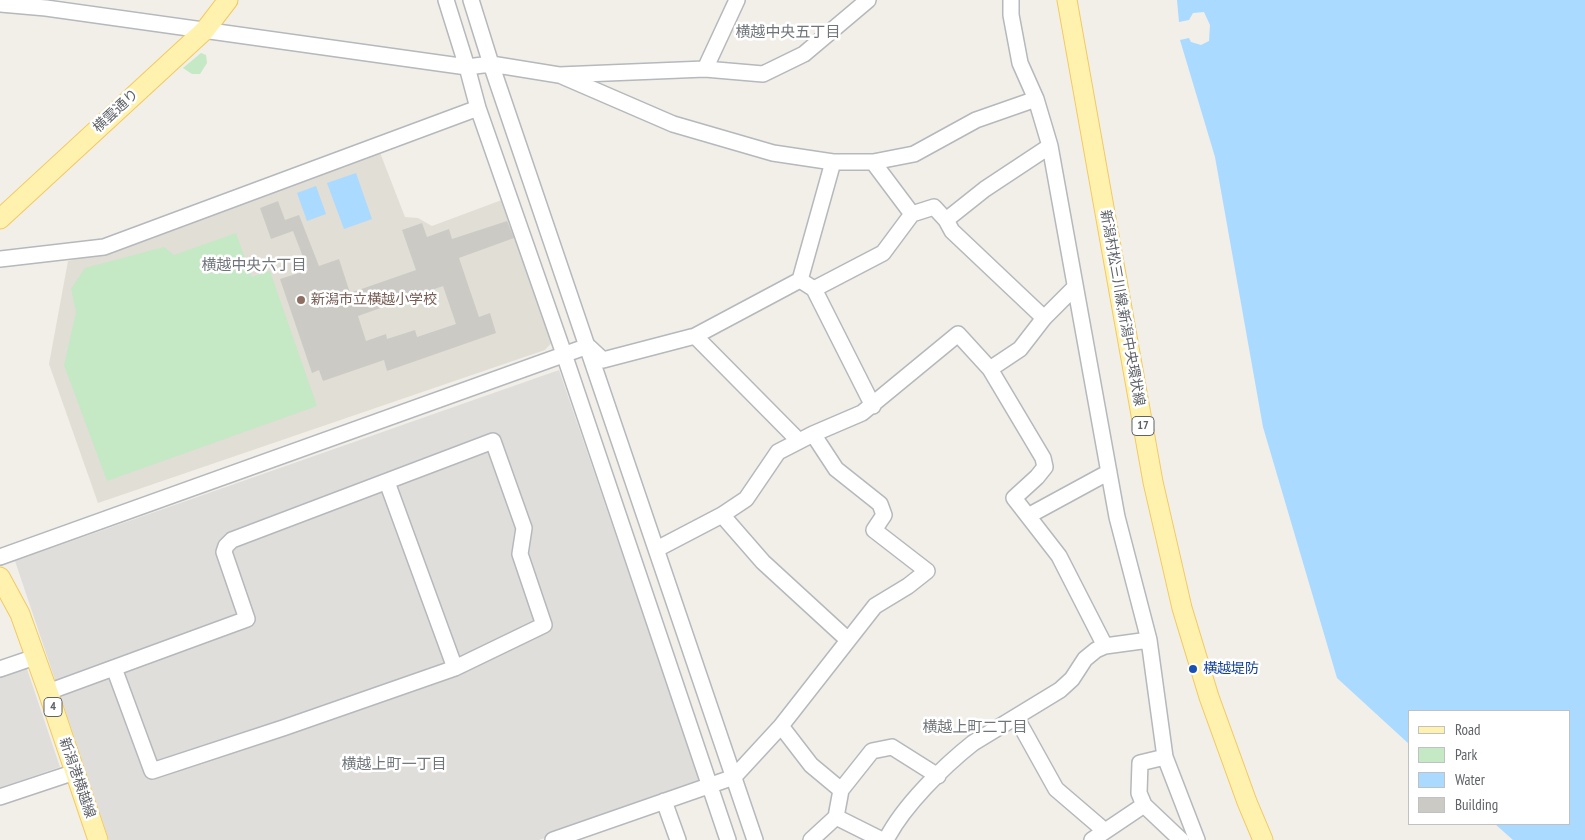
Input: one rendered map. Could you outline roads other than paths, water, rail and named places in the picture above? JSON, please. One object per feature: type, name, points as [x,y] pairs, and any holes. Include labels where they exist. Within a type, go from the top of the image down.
[{"type":"main road","name":"横雲通り","points":[[0,219],[205,30],[228,0]]},
{"type":"main road","name":"新潟村松三川線;新潟中央環状線","points":[[1068,0],[1153,482],[1182,608],[1209,697],[1247,802],[1263,840]]},
{"type":"main road","name":"新潟港横越線","points":[[0,577],[20,614],[98,840]]},
{"type":"street","points":[[446,0],[478,108],[564,354],[728,840]]},
{"type":"street","points":[[471,0],[491,64],[755,840]]},
{"type":"street","points":[[705,69],[737,0]]},
{"type":"street","points":[[0,4],[46,8],[467,67],[491,64],[559,75],[705,69],[763,74],[804,54],[868,0]]},
{"type":"street","points":[[1011,0],[1011,16],[1020,63],[1036,99],[1050,146],[1117,518],[1149,640],[1166,757],[1197,840]]},
{"type":"street","points":[[559,75],[673,124],[773,153],[833,162],[873,162],[914,154],[976,120],[1036,99]]},
{"type":"street","points":[[0,259],[104,247],[478,108]]},
{"type":"street","points":[[946,220],[985,189],[1050,146]]},
{"type":"street","points":[[588,346],[603,360],[695,336],[800,280],[833,162]]},
{"type":"street","points":[[873,162],[912,214]]},
{"type":"street","points":[[814,289],[883,253],[912,214],[934,207],[946,220],[952,231],[1044,318]]},
{"type":"street","points":[[800,280],[814,289],[872,406]]},
{"type":"street","points":[[990,369],[1020,349],[1044,318],[1074,286]]},
{"type":"street","points":[[657,549],[722,515],[746,499],[778,452],[813,434],[862,414],[958,334],[990,369],[1043,458],[1044,467],[1041,472],[1014,498],[1059,556],[1105,646]]},
{"type":"street","points":[[695,336],[799,441]]},
{"type":"street","points":[[0,557],[588,346]]},
{"type":"street","points":[[553,840],[590,834],[664,801],[734,777],[781,726],[875,606],[908,586],[927,571],[874,530],[884,515],[880,504],[836,469],[813,434]]},
{"type":"street","points":[[48,692],[247,618],[224,552],[226,546],[232,540],[493,440],[524,528],[520,554],[544,625],[455,668],[283,728],[152,770],[114,668]]},
{"type":"street","points":[[1028,516],[1109,472]]},
{"type":"street","points":[[387,482],[455,668]]},
{"type":"street","points":[[722,515],[763,562],[848,640]]},
{"type":"street","points":[[886,840],[908,809],[938,776],[973,743],[1060,690],[1072,679],[1085,659],[1096,650],[1105,646],[1149,640]]},
{"type":"street","points":[[0,669],[35,658]]},
{"type":"street","points":[[1016,717],[1056,789],[1105,831]]},
{"type":"street","points":[[781,726],[811,765],[841,790]]},
{"type":"street","points":[[811,840],[836,817],[841,790],[872,751],[892,748],[938,776]]},
{"type":"street","points":[[1166,757],[1140,763],[1139,793],[1144,805],[1181,840]]},
{"type":"street","points":[[0,797],[75,772]]},
{"type":"street","points":[[664,801],[678,840]]},
{"type":"street","points":[[1092,840],[1144,805]]},
{"type":"street","points":[[836,817],[882,840]]},
{"type":"water","points":[[1177,0],[1585,0],[1585,840],[1513,840],[1496,825],[1570,825],[1570,710],[1408,710],[1408,743],[1337,678],[1263,427],[1215,157],[1180,40],[1189,38],[1191,42],[1201,45],[1209,41],[1210,25],[1204,12],[1193,13],[1189,20],[1179,22]]},
{"type":"water","points":[[356,173],[372,219],[344,229],[327,183]]},
{"type":"water","points":[[316,186],[326,214],[307,221],[297,193]]},
{"type":"place","name":"新潟市立横越小学校","points":[[301,300]]},
{"type":"place","name":"横越堤防","points":[[1193,669]]},
{"type":"district","name":"横越中央五丁目","points":[[788,33]]},
{"type":"district","name":"横越中央六丁目","points":[[254,266]]},
{"type":"district","name":"横越上町二丁目","points":[[975,728]]},
{"type":"district","name":"横越上町一丁目","points":[[394,765]]}]
